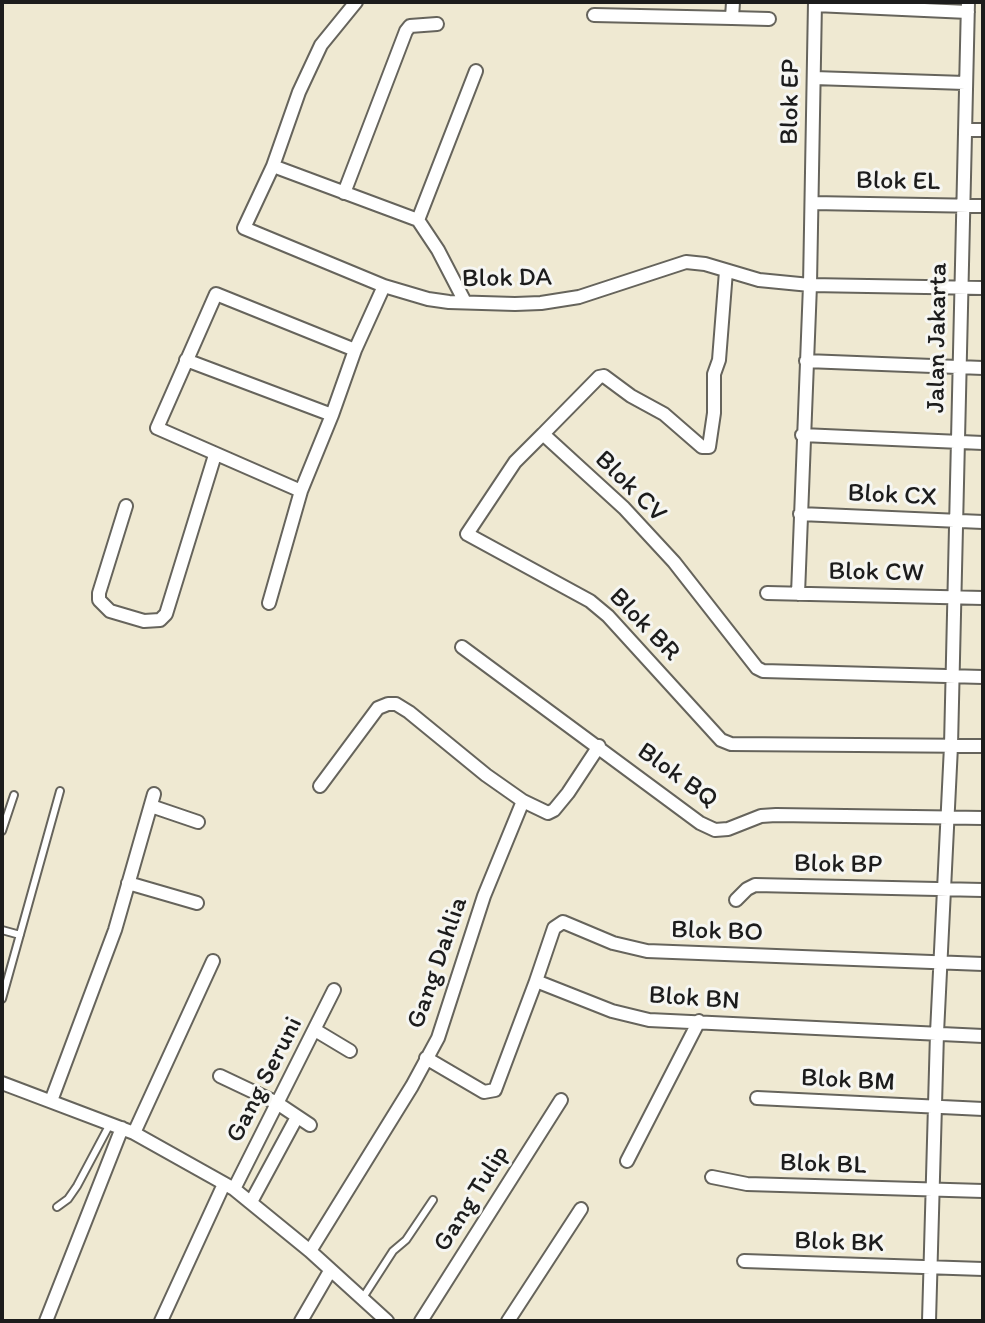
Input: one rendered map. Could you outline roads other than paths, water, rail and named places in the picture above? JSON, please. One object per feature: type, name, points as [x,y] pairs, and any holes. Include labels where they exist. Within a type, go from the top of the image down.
[{"type":"street","points":[[356,2],[321,45],[299,92],[273,166],[418,220],[438,250],[465,302]]},
{"type":"street","points":[[732,18],[733,2]]},
{"type":"street","points":[[815,4],[968,7]]},
{"type":"street","name":"Blok EP","points":[[798,594],[810,285],[815,4]]},
{"type":"street","name":"Jalan Jakarta","points":[[929,1321],[937,1033],[951,746],[968,7]]},
{"type":"street","points":[[594,15],[769,19]]},
{"type":"street","points":[[344,193],[406,31],[410,26],[437,24]]},
{"type":"street","points":[[418,220],[476,71]]},
{"type":"street","points":[[814,78],[965,83]]},
{"type":"street","points":[[965,130],[983,130]]},
{"type":"street","name":"Blok DA","points":[[273,166],[244,228],[384,286],[428,299],[515,304],[563,301],[686,262],[705,264],[759,280],[810,285],[983,288]]},
{"type":"street","name":"Blok EL","points":[[812,203],[983,206]]},
{"type":"street","points":[[543,434],[601,376],[664,414],[702,447],[709,447],[714,413],[714,374],[721,348],[726,271]]},
{"type":"street","points":[[269,603],[301,491],[355,350],[384,286]]},
{"type":"street","points":[[301,491],[157,428],[216,294],[355,350]]},
{"type":"street","points":[[186,360],[332,415]]},
{"type":"street","points":[[806,361],[983,368]]},
{"type":"street","name":"Blok BR","points":[[543,434],[515,462],[467,534],[590,601],[608,616],[721,740],[731,744],[951,746]]},
{"type":"street","name":"Blok CV","points":[[543,434],[624,508],[674,562],[757,668],[763,671],[952,676]]},
{"type":"street","points":[[802,435],[983,443]]},
{"type":"street","points":[[126,506],[99,600],[110,611],[144,621],[160,620],[166,614],[215,455]]},
{"type":"street","name":"Blok CX","points":[[800,514],[983,522]]},
{"type":"street","name":"Blok CW","points":[[767,593],[983,598]]},
{"type":"street","name":"Blok BQ","points":[[462,647],[700,823],[715,830],[728,829],[761,816],[776,815],[983,818]]},
{"type":"street","points":[[952,676],[983,677]]},
{"type":"street","points":[[320,786],[378,708],[396,704],[486,775],[523,801],[551,813],[599,746]]},
{"type":"street","points":[[951,746],[983,746]]},
{"type":"street","points":[[51,1101],[105,961],[152,800],[198,822]]},
{"type":"street","name":"Gang Dahlia","points":[[310,1251],[438,1038],[484,896],[523,801]]},
{"type":"street","points":[[128,883],[197,903]]},
{"type":"street","name":"Blok BP","points":[[736,900],[755,885],[983,890]]},
{"type":"street","name":"Blok BO","points":[[536,981],[554,928],[563,922],[613,943],[647,951],[941,961]]},
{"type":"street","points":[[46,1321],[122,1128],[213,961]]},
{"type":"street","points":[[941,961],[983,964]]},
{"type":"street","points":[[426,1058],[490,1093],[497,1086],[536,981]]},
{"type":"street","name":"Blok BN","points":[[536,981],[612,1011],[649,1020],[983,1036]]},
{"type":"street","name":"Gang Seruni","points":[[161,1321],[334,990]]},
{"type":"street","points":[[627,1161],[699,1021]]},
{"type":"street","points":[[315,1030],[350,1051]]},
{"type":"street","points":[[220,1076],[277,1103],[310,1125]]},
{"type":"street","points":[[2,1083],[122,1128],[229,1186],[310,1251],[380,1318]]},
{"type":"street","name":"Blok BM","points":[[757,1098],[983,1109]]},
{"type":"street","name":"Gang Tulip","points":[[421,1321],[561,1100]]},
{"type":"street","points":[[251,1202],[297,1117]]},
{"type":"street","name":"Blok BL","points":[[712,1177],[747,1184],[983,1191]]},
{"type":"street","points":[[508,1321],[581,1209]]},
{"type":"street","name":"Blok BK","points":[[744,1261],[983,1269]]},
{"type":"street","points":[[301,1321],[330,1271]]},
{"type":"lane","points":[[2,999],[60,791]]},
{"type":"lane","points":[[2,831],[14,795]]},
{"type":"lane","points":[[2,930],[20,935]]},
{"type":"lane","points":[[57,1207],[68,1199],[122,1128]]},
{"type":"lane","points":[[362,1299],[393,1251],[408,1237],[433,1200]]}]
